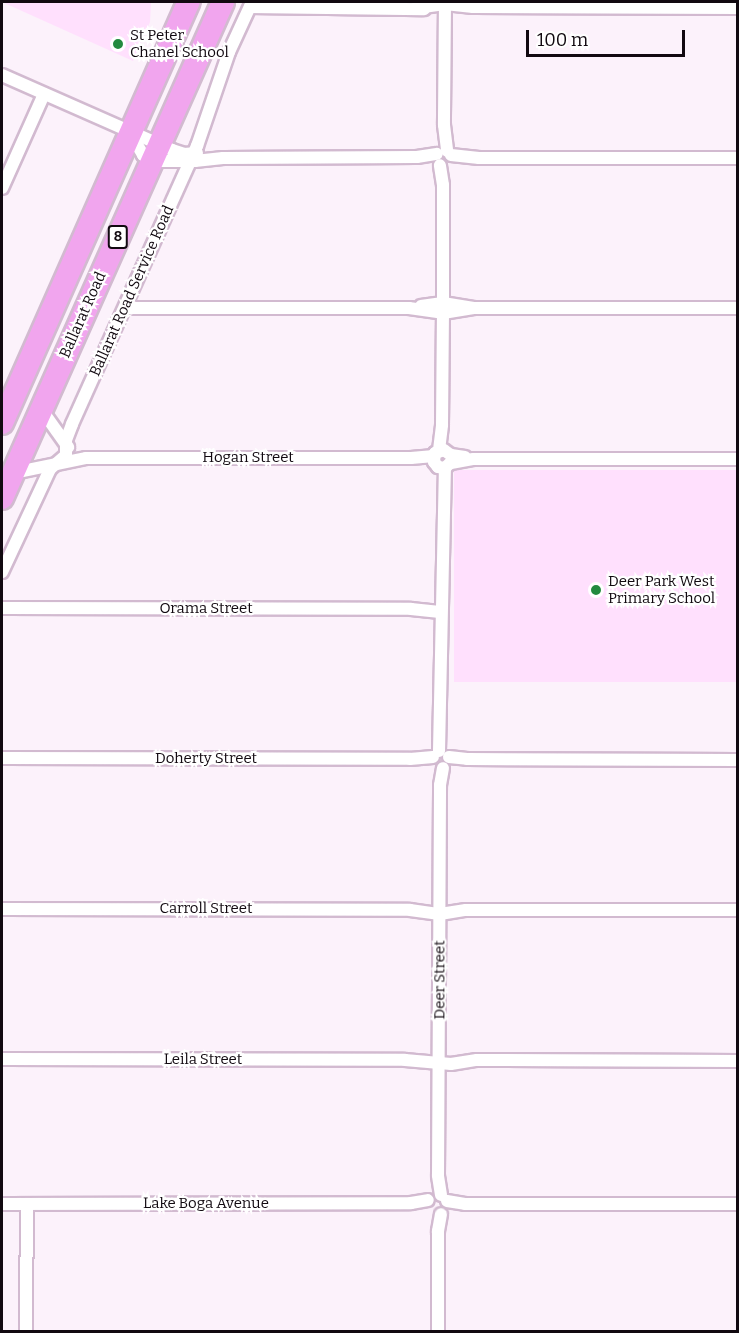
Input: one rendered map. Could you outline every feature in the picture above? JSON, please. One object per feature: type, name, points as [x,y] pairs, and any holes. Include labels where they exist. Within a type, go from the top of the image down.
[{"type":"highway","name":"Ballarat Road","points":[[2,423],[189,2]]},
{"type":"highway","name":"Ballarat Road","points":[[2,498],[223,2]]},
{"type":"highway","points":[[165,55],[193,66]]},
{"type":"street","points":[[251,4],[416,8],[445,6],[738,8]]},
{"type":"street","name":"Ballarat Road Service Road","points":[[2,572],[50,469],[65,457],[66,443],[192,157],[229,52],[251,4]]},
{"type":"street","name":"Deer Street","points":[[438,1332],[440,609],[445,6]]},
{"type":"street","points":[[2,75],[130,133],[156,152]]},
{"type":"street","points":[[2,189],[44,94]]},
{"type":"street","points":[[130,133],[143,155],[156,152],[223,158],[738,158]]},
{"type":"street","points":[[127,308],[738,308]]},
{"type":"street","points":[[41,409],[72,452],[86,458]]},
{"type":"street","name":"Hogan Street","points":[[13,473],[86,458],[738,459]]},
{"type":"street","name":"Orama Street","points":[[2,608],[440,609]]},
{"type":"street","name":"Doherty Street","points":[[2,758],[738,760]]},
{"type":"street","name":"Carroll Street","points":[[2,909],[738,910]]},
{"type":"street","name":"Leila Street","points":[[2,1059],[738,1060]]},
{"type":"street","name":"Lake Boga Avenue","points":[[2,1204],[738,1204]]},
{"type":"street","points":[[26,1332],[27,1204]]},
{"type":"shaded area","name":"St Peter Chanel School","points":[[2,2],[151,2],[150,22],[133,61]]},
{"type":"shaded area","name":"Deer Park West Primary School","points":[[454,470],[737,470],[737,682],[454,682]]},
{"type":"place","name":"St Peter Chanel School","points":[[118,44]]},
{"type":"place","name":"Deer Park West Primary School","points":[[596,590]]}]
